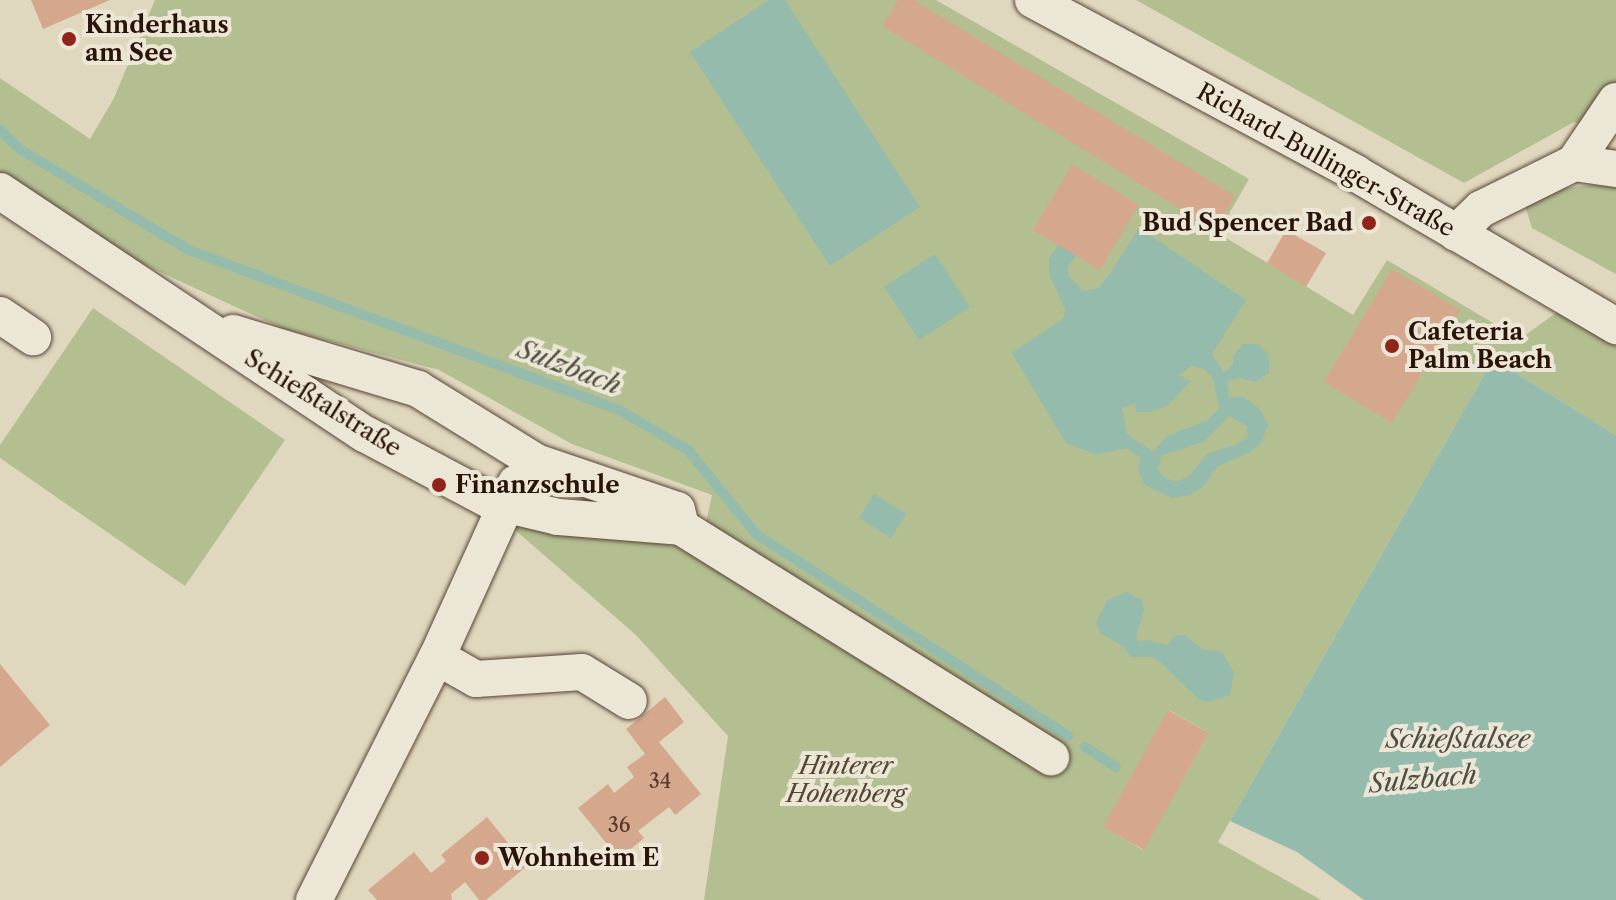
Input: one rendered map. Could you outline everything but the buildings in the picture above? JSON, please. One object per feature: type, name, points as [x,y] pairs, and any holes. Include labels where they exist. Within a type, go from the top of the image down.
[{"type":"street","name":"Richard-Bullinger-Straße","points":[[1033,0],[1355,173],[1616,326]]},
{"type":"street","points":[[1456,233],[1481,209],[1574,163],[1616,101]]},
{"type":"street","points":[[1574,163],[1616,169]]},
{"type":"street","name":"Schießtalstraße","points":[[0,191],[365,434],[491,501],[558,517],[681,527]]},
{"type":"street","points":[[0,315],[33,337]]},
{"type":"street","points":[[196,322],[418,389],[527,456],[677,510],[681,527],[1051,757]]},
{"type":"street","points":[[314,900],[437,657],[527,456]]},
{"type":"street","points":[[437,657],[476,679],[582,672],[629,701]]},
{"type":"green space","name":"Hinterer Hohenberg","points":[[155,0],[936,0],[1249,179],[1218,233],[1353,315],[1387,260],[1520,339],[1564,307],[1616,337],[1616,435],[1493,359],[1218,842],[1321,900],[704,900],[728,736],[636,635],[514,529],[0,212],[0,78],[90,139],[114,98]],"holes":[[[99,244],[284,329],[439,370],[572,444],[712,495],[702,541],[509,497],[230,340]],[[1169,710],[1209,733],[1143,850],[1104,827]]]},
{"type":"green space","points":[[1136,0],[1616,0],[1616,132],[1574,122],[1464,183]]},
{"type":"green space","points":[[1591,185],[1616,187],[1616,274],[1532,228],[1525,206],[1565,188]]},
{"type":"green space","points":[[93,308],[285,440],[185,586],[0,458],[0,445]]},
{"type":"water","points":[[769,0],[785,0],[920,207],[830,266],[690,52]]},
{"type":"water","points":[[1139,228],[1246,300],[1212,354],[1224,373],[1233,365],[1233,356],[1243,344],[1259,344],[1269,356],[1269,373],[1255,382],[1239,378],[1227,382],[1229,397],[1242,396],[1261,410],[1268,425],[1262,441],[1252,451],[1217,467],[1204,486],[1190,495],[1172,498],[1145,485],[1139,472],[1140,457],[1126,448],[1097,455],[1066,443],[1012,353],[1064,318],[1065,309],[1049,274],[1049,259],[1058,245],[1076,255],[1068,267],[1068,275],[1084,291],[1098,288]],"holes":[[[1191,366],[1203,368],[1213,378],[1219,409],[1208,420],[1167,436],[1153,452],[1127,434],[1122,408],[1135,403],[1136,412],[1149,412],[1167,406],[1191,381],[1179,375]],[[1229,416],[1247,426],[1248,437],[1236,445],[1208,453],[1189,476],[1176,482],[1163,477],[1158,469],[1161,456],[1205,441]]]},
{"type":"water","points":[[935,254],[970,307],[919,340],[884,287]]},
{"type":"water","name":"Schießtalsee","points":[[1493,359],[1616,435],[1616,900],[1364,900],[1297,852],[1230,821]]},
{"type":"water","points":[[874,494],[906,514],[891,538],[859,518]]},
{"type":"water","points":[[1127,592],[1142,600],[1144,610],[1136,637],[1140,642],[1148,640],[1167,645],[1176,635],[1185,635],[1203,650],[1221,651],[1234,672],[1230,695],[1210,702],[1200,700],[1159,661],[1151,657],[1131,657],[1123,646],[1101,634],[1096,623],[1107,600]]},
{"type":"waterway","name":"Sulzbach","points":[[0,130],[21,150],[189,250],[621,411],[688,450],[756,534],[1068,736]]},
{"type":"waterway","name":"Sulzbach","points":[[1085,747],[1116,767]]},
{"type":"place","name":"Kinderhaus am See","points":[[69,39]]},
{"type":"place","name":"Bud Spencer Bad","points":[[1369,223]]},
{"type":"place","name":"Cafeteria Palm Beach","points":[[1392,346]]},
{"type":"place","name":"Finanzschule","points":[[439,485]]},
{"type":"place","name":"Wohnheim E","points":[[482,858]]}]
